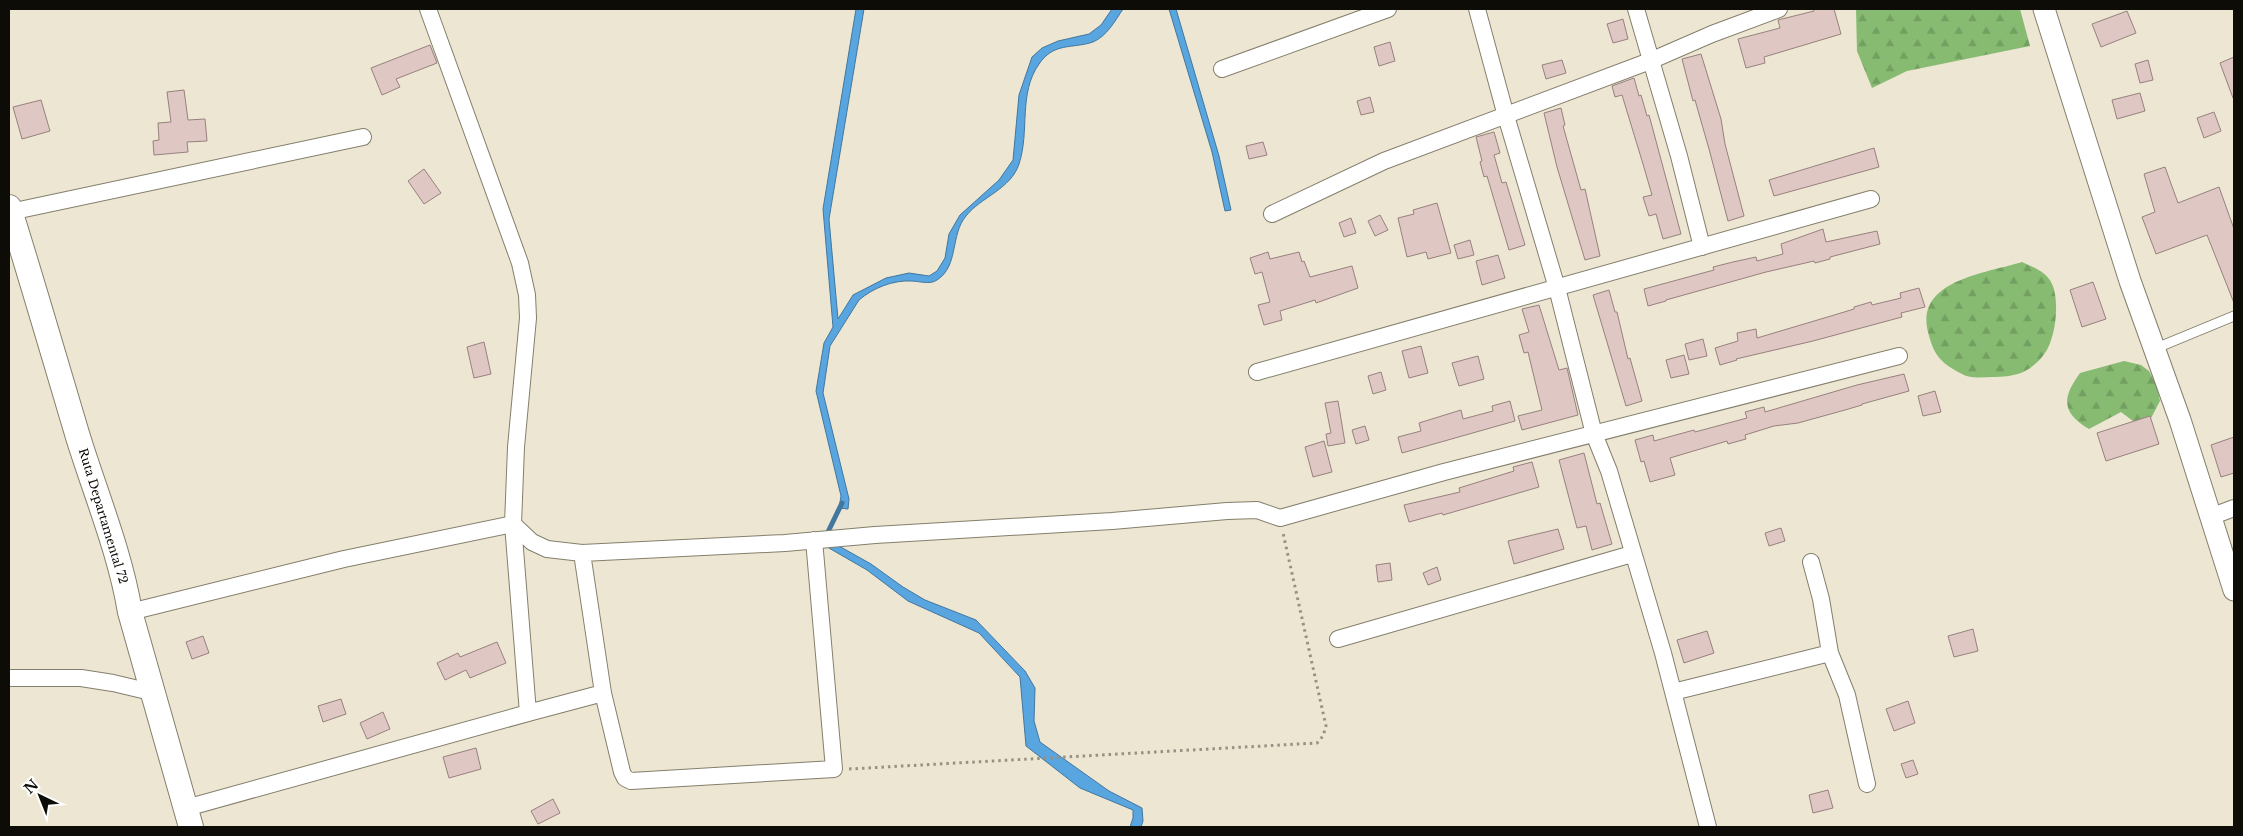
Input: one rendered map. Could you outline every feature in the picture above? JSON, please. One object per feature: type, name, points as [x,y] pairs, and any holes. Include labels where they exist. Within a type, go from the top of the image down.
[{"type":"main road","name":"Ruta Departamental 72","points":[[9,210],[46,323],[78,438],[124,579],[130,612],[151,692],[188,818]]},
{"type":"street","points":[[428,9],[520,263],[528,295],[528,318],[516,447],[513,524],[528,713]]},
{"type":"street","points":[[1222,69],[1388,9]]},
{"type":"street","points":[[1476,9],[1557,288],[1594,434],[1609,471],[1673,692],[1708,827]]},
{"type":"street","points":[[1636,9],[1679,156],[1702,247]]},
{"type":"street","points":[[1272,214],[1384,162],[1650,61],[1712,34],[1779,9]]},
{"type":"street","points":[[2044,9],[2154,350],[2180,420],[2234,590]]},
{"type":"street","points":[[9,210],[363,137]]},
{"type":"street","points":[[1258,372],[1871,199]]},
{"type":"street","points":[[513,524],[532,542],[547,549],[582,553],[1112,521],[1227,511],[1258,510],[1280,518],[1594,434],[1899,356]]},
{"type":"street","points":[[2210,517],[2234,508]]},
{"type":"street","points":[[130,612],[344,559],[513,524]]},
{"type":"street","points":[[582,553],[603,693],[622,772],[625,778],[632,781],[834,769],[821,539]]},
{"type":"street","points":[[1338,639],[1632,554]]},
{"type":"street","points":[[1811,562],[1821,599],[1830,653],[1847,695],[1867,784]]},
{"type":"street","points":[[1673,692],[1830,653]]},
{"type":"street","points":[[9,678],[81,678],[151,692]]},
{"type":"street","points":[[188,818],[528,713],[603,693]]},
{"type":"lane","points":[[2154,350],[2234,316]]},
{"type":"path","points":[[834,769],[1317,744],[1323,736],[1326,726],[1280,518]]},
{"type":"green space","points":[[1856,9],[2020,9],[2030,46],[1907,71],[1872,88],[1857,51]]},
{"type":"green space","points":[[2022,262],[2047,276],[2054,291],[2056,300],[2055,321],[2051,342],[2047,350],[2030,368],[2022,373],[2009,376],[1969,377],[1949,366],[1939,358],[1928,332],[1927,315],[1932,301],[1943,290],[1973,275]]},
{"type":"green space","points":[[2124,361],[2141,365],[2149,371],[2157,386],[2160,401],[2150,420],[2133,421],[2121,412],[2089,429],[2073,417],[2067,404],[2074,382],[2080,373]]},
{"type":"water","points":[[856,9],[864,9],[829,219],[838,319],[853,295],[886,278],[909,273],[929,276],[937,271],[945,258],[949,234],[960,215],[999,180],[1013,160],[1019,95],[1032,57],[1042,48],[1058,41],[1089,34],[1101,25],[1112,9],[1123,9],[1110,28],[1098,39],[1085,44],[1057,49],[1045,57],[1039,64],[1033,76],[1026,100],[1024,139],[1019,164],[1015,173],[1003,186],[979,203],[966,216],[958,232],[949,267],[944,274],[931,282],[897,282],[870,292],[859,300],[830,346],[823,393],[849,499],[848,509],[839,508],[841,496],[816,391],[824,343],[833,327],[823,209]]},
{"type":"water","points":[[1169,9],[1176,9],[1219,156],[1231,210],[1225,211],[1212,152]]},
{"type":"water","points":[[830,541],[871,564],[925,600],[976,620],[1025,671],[1035,688],[1034,721],[1040,742],[1109,791],[1142,808],[1143,821],[1141,827],[1130,827],[1133,810],[1080,788],[1026,746],[1020,677],[979,633],[908,601],[867,570],[822,544]]},
{"type":"building","points":[[1813,9],[1834,9],[1841,34],[1764,57],[1765,63],[1746,68],[1738,39],[1780,28],[1778,20],[1814,11]]},
{"type":"building","points":[[2127,11],[2136,33],[2101,47],[2092,24]]},
{"type":"building","points":[[1623,19],[1628,39],[1613,43],[1607,24]]},
{"type":"building","points":[[1390,42],[1395,61],[1379,66],[1374,47]]},
{"type":"building","points":[[430,45],[437,63],[396,79],[400,87],[382,95],[371,68]]},
{"type":"building","points":[[1701,54],[1721,119],[1725,144],[1744,216],[1728,221],[1682,59]]},
{"type":"building","points":[[2234,57],[2234,97],[2233,98],[2220,63]]},
{"type":"building","points":[[1562,60],[1566,73],[1546,79],[1542,65]]},
{"type":"building","points":[[2148,60],[2153,80],[2140,83],[2135,64]]},
{"type":"building","points":[[1634,78],[1647,116],[1649,115],[1681,234],[1663,239],[1656,214],[1649,216],[1643,197],[1652,195],[1622,95],[1615,97],[1612,86]]},
{"type":"building","points":[[184,90],[188,120],[205,119],[207,141],[187,142],[188,152],[154,155],[153,141],[159,140],[158,123],[171,122],[167,92]]},
{"type":"building","points":[[2140,93],[2145,111],[2117,119],[2112,100]]},
{"type":"building","points":[[1370,97],[1374,112],[1361,115],[1357,101]]},
{"type":"building","points":[[41,100],[50,131],[22,139],[13,107]]},
{"type":"building","points":[[1561,108],[1565,125],[1563,126],[1581,190],[1585,189],[1600,256],[1585,260],[1557,167],[1544,113]]},
{"type":"building","points":[[2214,112],[2221,131],[2204,138],[2197,118]]},
{"type":"building","points":[[1494,132],[1500,153],[1494,155],[1502,183],[1506,182],[1525,245],[1509,250],[1487,176],[1484,177],[1476,137]]},
{"type":"building","points":[[1263,142],[1267,155],[1249,159],[1246,146]]},
{"type":"building","points":[[1874,148],[1879,167],[1774,196],[1769,180]]},
{"type":"building","points":[[2165,167],[2178,203],[2219,187],[2234,229],[2234,303],[2207,235],[2156,254],[2142,217],[2155,212],[2144,174]]},
{"type":"building","points":[[424,169],[441,193],[424,204],[408,181]]},
{"type":"building","points":[[1437,203],[1451,253],[1428,259],[1426,252],[1407,257],[1398,218],[1414,214],[1413,210]]},
{"type":"building","points":[[1380,215],[1388,230],[1375,236],[1368,221]]},
{"type":"building","points":[[1351,218],[1356,233],[1344,237],[1339,223]]},
{"type":"building","points":[[1823,229],[1826,242],[1877,231],[1880,244],[1830,257],[1830,259],[1815,263],[1814,261],[1766,272],[1648,306],[1644,289],[1714,270],[1713,267],[1756,257],[1757,261],[1783,254],[1781,244]]},
{"type":"building","points":[[1470,240],[1474,255],[1458,259],[1454,245]]},
{"type":"building","points":[[1268,252],[1270,259],[1299,252],[1310,277],[1352,266],[1358,288],[1316,303],[1315,300],[1280,311],[1282,320],[1264,325],[1258,305],[1270,302],[1262,272],[1255,274],[1250,258]]},
{"type":"building","points":[[1498,255],[1505,278],[1482,285],[1476,261]]},
{"type":"building","points":[[2093,282],[2106,319],[2082,327],[2070,290]]},
{"type":"building","points":[[1919,288],[1925,307],[1901,313],[1902,317],[1736,359],[1720,365],[1715,348],[1738,341],[1737,333],[1756,329],[1757,338],[1854,309],[1854,307],[1871,302],[1872,305],[1901,298],[1900,293]]},
{"type":"building","points":[[1609,290],[1642,401],[1626,406],[1593,295]]},
{"type":"building","points":[[1539,305],[1559,370],[1567,368],[1578,415],[1522,430],[1518,416],[1542,410],[1528,352],[1524,353],[1519,335],[1529,332],[1522,309]]},
{"type":"building","points":[[1703,339],[1707,356],[1689,360],[1685,344]]},
{"type":"building","points":[[484,342],[491,374],[474,378],[467,347]]},
{"type":"building","points":[[1421,346],[1428,373],[1409,378],[1402,351]]},
{"type":"building","points":[[1684,355],[1689,374],[1671,378],[1666,360]]},
{"type":"building","points":[[1478,356],[1484,379],[1459,386],[1452,363]]},
{"type":"building","points":[[1381,372],[1386,390],[1373,394],[1368,376]]},
{"type":"building","points":[[1904,374],[1909,391],[1798,423],[1774,426],[1745,435],[1746,439],[1728,444],[1727,441],[1670,458],[1675,475],[1650,482],[1644,461],[1641,462],[1635,440],[1653,435],[1654,441],[1694,430],[1695,432],[1747,418],[1745,412],[1764,407],[1765,412],[1857,385]]},
{"type":"building","points":[[1935,391],[1941,412],[1923,416],[1918,396]]},
{"type":"building","points":[[1338,401],[1345,443],[1328,446],[1326,434],[1331,433],[1325,403]]},
{"type":"building","points":[[1510,401],[1515,421],[1402,453],[1398,437],[1421,431],[1419,423],[1461,410],[1463,419],[1493,411],[1492,406]]},
{"type":"building","points":[[2150,416],[2159,444],[2106,461],[2097,433]]},
{"type":"building","points":[[1365,426],[1369,440],[1356,444],[1352,430]]},
{"type":"building","points":[[2234,437],[2234,473],[2221,477],[2211,445]]},
{"type":"building","points":[[1324,441],[1332,472],[1313,477],[1305,447]]},
{"type":"building","points":[[1584,453],[1597,504],[1600,503],[1612,544],[1592,550],[1586,526],[1577,528],[1559,460]]},
{"type":"building","points":[[1532,462],[1539,487],[1443,515],[1442,513],[1409,522],[1404,505],[1460,492],[1459,488],[1514,471],[1513,467]]},
{"type":"building","points":[[1781,528],[1785,541],[1769,546],[1765,533]]},
{"type":"building","points":[[1558,529],[1564,549],[1514,564],[1508,541]]},
{"type":"building","points":[[1390,563],[1392,580],[1378,582],[1376,565]]},
{"type":"building","points":[[1437,567],[1441,580],[1428,585],[1423,573]]},
{"type":"building","points":[[1973,629],[1978,651],[1954,657],[1948,636]]},
{"type":"building","points":[[1707,631],[1714,653],[1684,663],[1677,640]]},
{"type":"building","points":[[203,636],[209,653],[192,659],[186,642]]},
{"type":"building","points":[[497,642],[506,663],[470,678],[466,670],[445,680],[437,663],[458,653],[460,657]]},
{"type":"building","points":[[341,699],[346,714],[323,722],[318,706]]},
{"type":"building","points":[[1908,701],[1915,723],[1894,731],[1886,709]]},
{"type":"building","points":[[383,712],[390,729],[367,739],[360,723]]},
{"type":"building","points":[[476,748],[481,769],[449,778],[443,757]]},
{"type":"building","points":[[1913,760],[1918,774],[1906,778],[1901,764]]},
{"type":"building","points":[[1828,790],[1833,808],[1813,813],[1809,795]]},
{"type":"building","points":[[553,799],[560,813],[538,824],[531,811]]},
{"type":"waterway","points":[[826,536],[842,503]]}]
